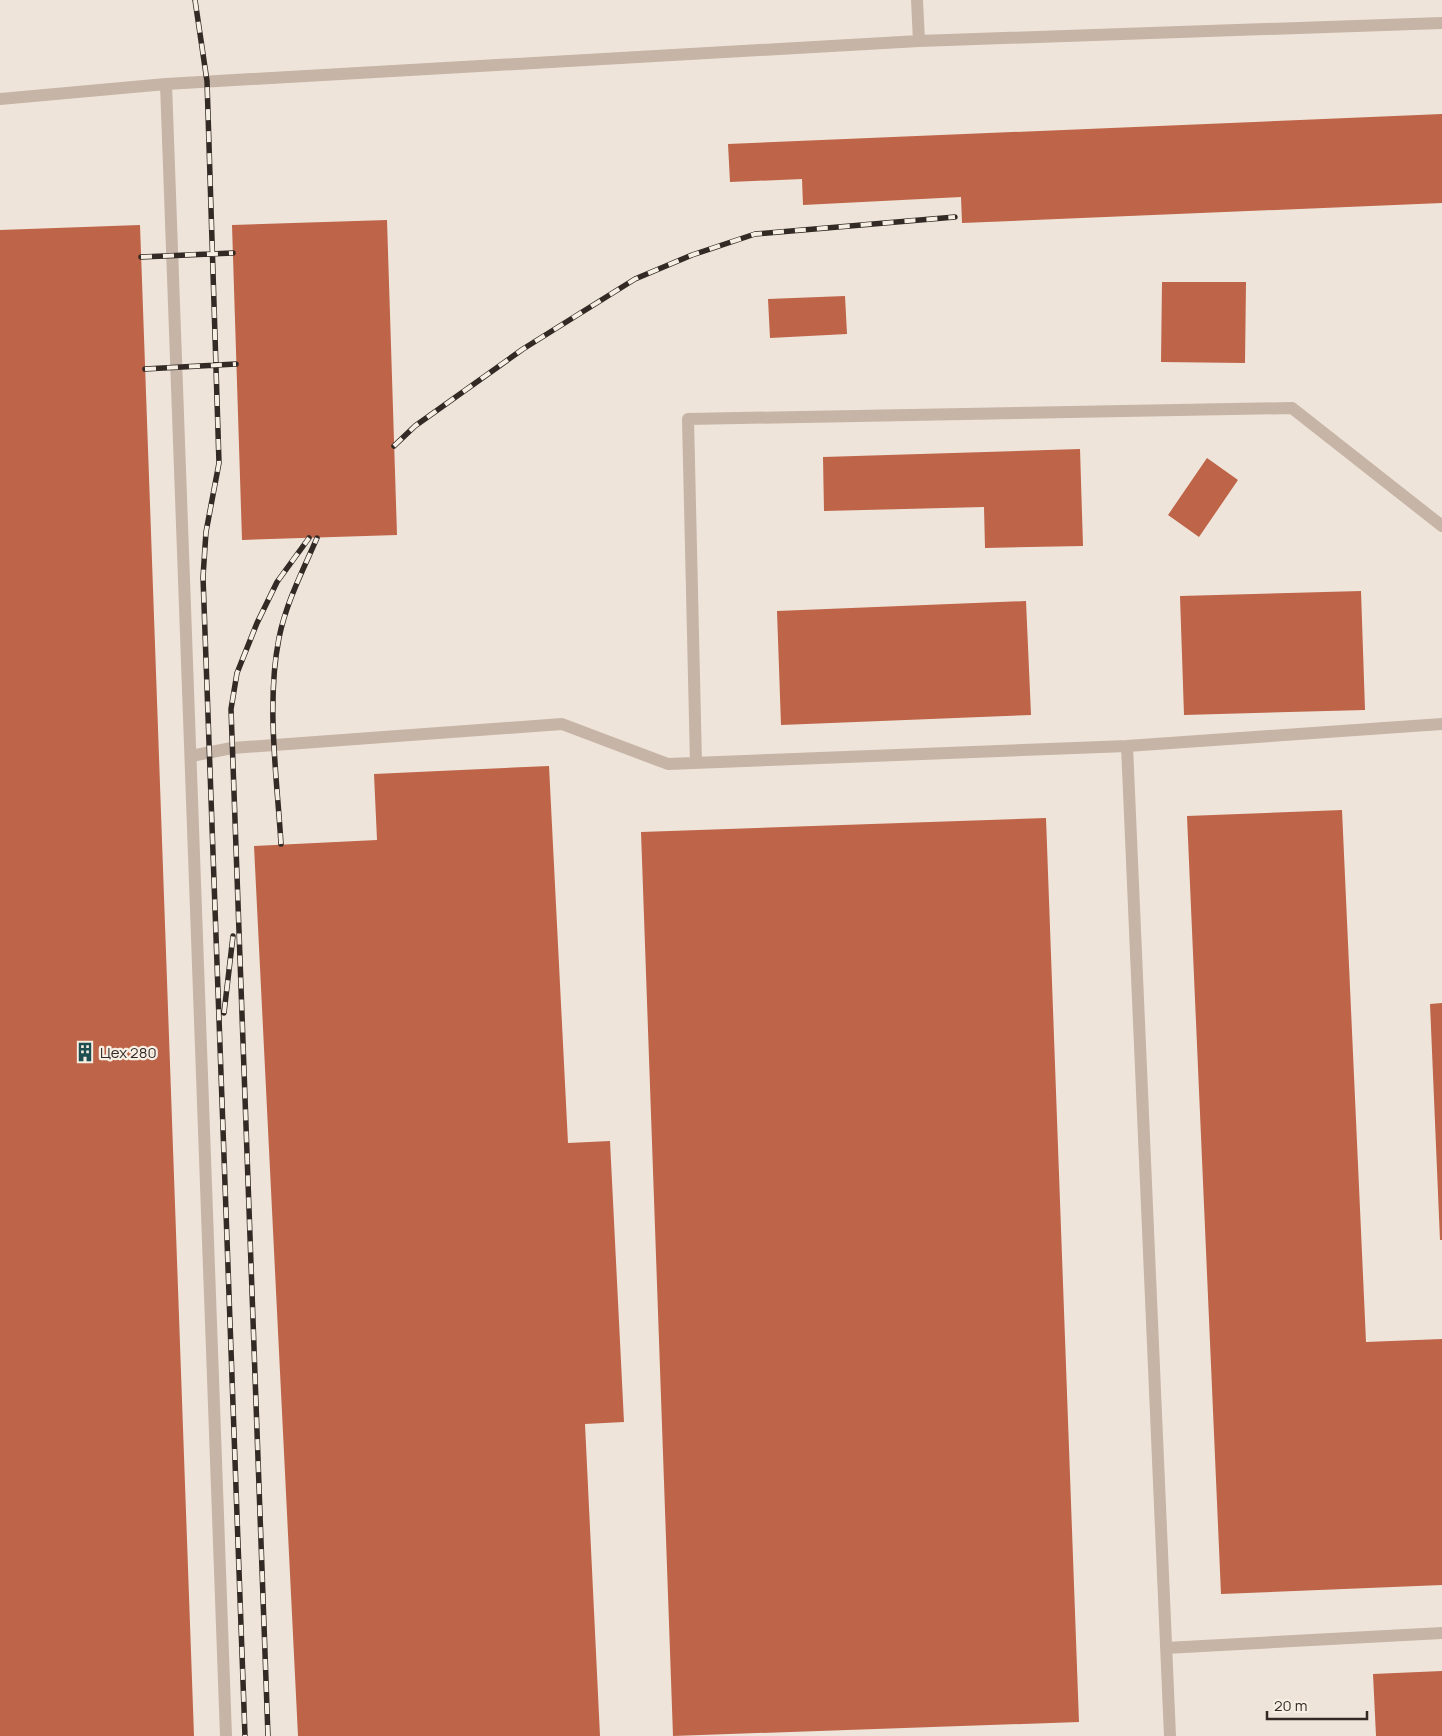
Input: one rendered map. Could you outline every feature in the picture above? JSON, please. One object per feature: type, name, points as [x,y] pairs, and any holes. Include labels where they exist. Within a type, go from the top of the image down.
[{"type":"lane","points":[[917,0],[919,41]]},
{"type":"lane","points":[[0,99],[166,84],[919,41],[1442,23]]},
{"type":"lane","points":[[166,84],[226,1736]]},
{"type":"lane","points":[[696,763],[688,419],[1292,408],[1442,526]]},
{"type":"lane","points":[[191,756],[232,748],[562,724],[668,764],[1127,746],[1442,724]]},
{"type":"lane","points":[[1127,746],[1170,1736]]},
{"type":"lane","points":[[1166,1648],[1442,1633]]},
{"type":"building","points":[[1442,114],[1442,203],[962,223],[961,197],[803,205],[802,179],[730,182],[728,144]]},
{"type":"building","points":[[387,220],[397,535],[242,540],[232,225]]},
{"type":"building","name":"Цех 280","points":[[140,225],[194,1736],[0,1736],[0,230]]},
{"type":"building","points":[[1162,282],[1246,282],[1245,363],[1161,362]]},
{"type":"building","points":[[845,296],[847,334],[770,338],[768,299]]},
{"type":"building","points":[[1080,449],[1083,546],[985,548],[984,507],[824,511],[823,457]]},
{"type":"building","points":[[1207,458],[1238,480],[1199,537],[1168,515]]},
{"type":"building","points":[[1361,591],[1365,710],[1184,715],[1180,596]]},
{"type":"building","points":[[1026,601],[1031,715],[781,725],[777,611]]},
{"type":"building","points":[[549,766],[568,1143],[610,1141],[624,1422],[585,1424],[600,1736],[298,1736],[254,846],[377,840],[374,774]]},
{"type":"building","points":[[1342,810],[1366,1342],[1442,1339],[1442,1585],[1221,1594],[1187,816]]},
{"type":"building","points":[[1046,818],[1079,1722],[673,1736],[641,832]]},
{"type":"building","points":[[1442,1003],[1442,1240],[1440,1240],[1430,1004]]},
{"type":"building","points":[[1442,1671],[1442,1736],[1376,1736],[1373,1674]]},
{"type":"railway","points":[[195,0],[207,81],[219,463],[206,532],[203,577],[245,1736]]},
{"type":"railway","points":[[394,446],[415,426],[523,349],[635,279],[692,255],[755,234],[955,217]]},
{"type":"railway","points":[[141,257],[233,253]]},
{"type":"railway","points":[[145,369],[236,364]]},
{"type":"railway","points":[[268,1736],[231,709],[237,673],[257,623],[277,582],[309,538]]},
{"type":"railway","points":[[281,844],[273,715],[275,663],[286,612],[317,538]]},
{"type":"railway","points":[[224,1013],[233,936]]},
{"type":"place","name":"Цех 280","points":[[85,1052]]}]
